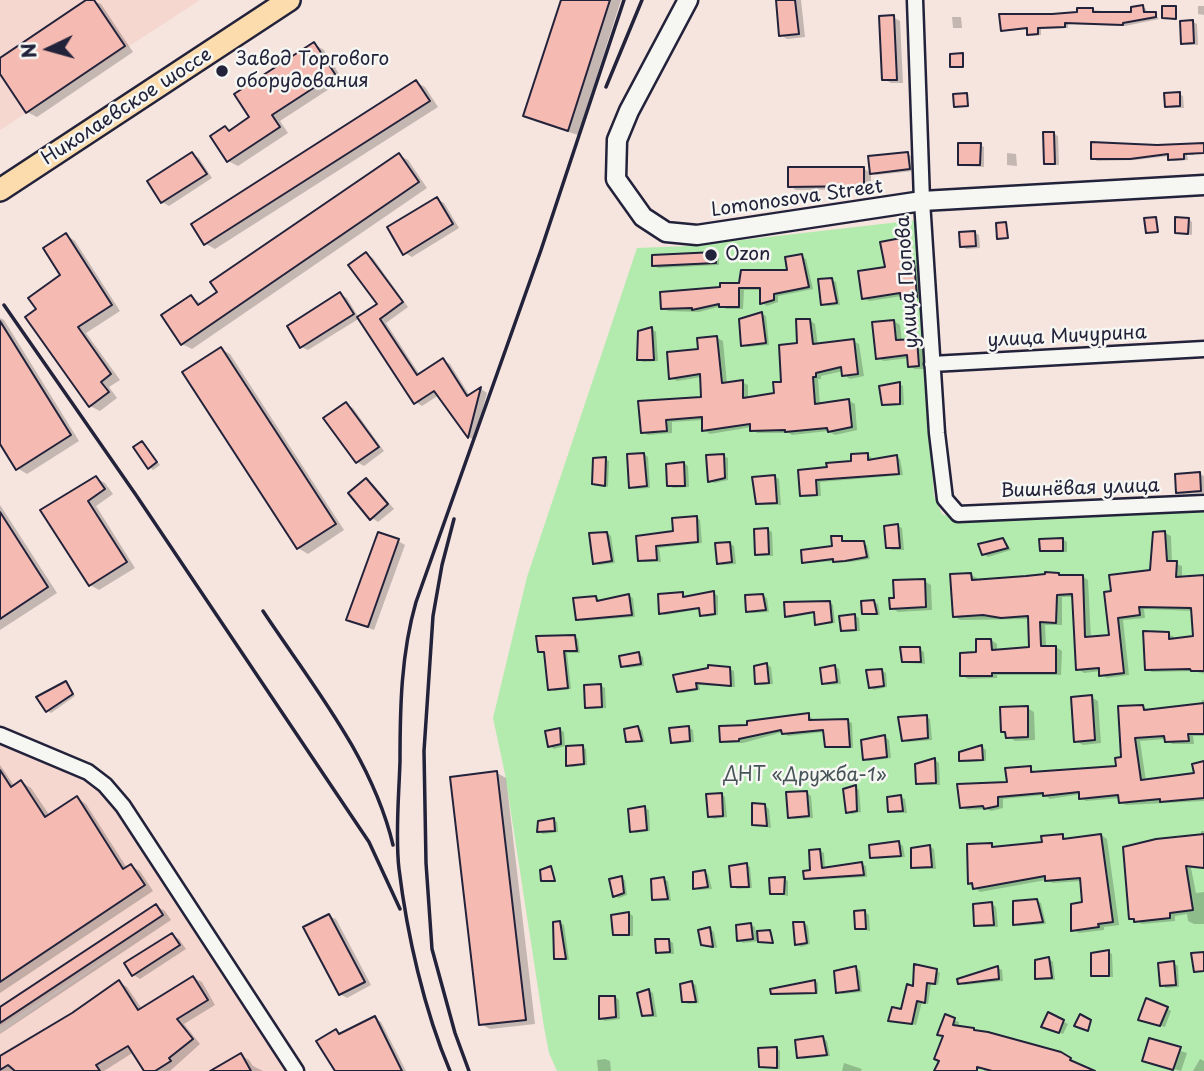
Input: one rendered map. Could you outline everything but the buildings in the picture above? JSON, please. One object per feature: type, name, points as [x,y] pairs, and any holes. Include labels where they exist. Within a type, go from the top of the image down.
[{"type":"main road","name":"Николаевское шоссе","points":[[0,190],[289,0]]},
{"type":"street","name":"Lomonosova Street","points":[[688,0],[629,111],[617,140],[616,179],[643,217],[666,232],[697,235],[922,201],[1204,185]]},
{"type":"street","name":"улица Попова","points":[[916,0],[922,201],[932,364],[945,499],[958,514]]},
{"type":"street","name":"улица Мичурина","points":[[932,364],[1204,349]]},
{"type":"street","name":"Вишнёвая улица","points":[[958,514],[1204,503]]},
{"type":"street","points":[[0,735],[88,772],[105,785],[129,816],[296,1071]]},
{"type":"shaded area","points":[[0,0],[200,0],[0,130]]},
{"type":"shaded area","points":[[0,740],[87,775],[114,802],[288,1071],[0,1071],[0,1033],[143,934],[0,1027]]},
{"type":"green space","name":"ДНТ «Дружба-1»","points":[[917,220],[934,496],[942,514],[965,522],[1204,509],[1204,1071],[557,1071],[549,1053],[544,1027],[505,774],[493,718],[527,577],[637,248],[689,246]]},
{"type":"railway","points":[[450,1071],[432,1023],[418,972],[399,869],[397,829],[401,701],[407,641],[416,602],[541,250],[624,0]]},
{"type":"railway","points":[[606,87],[642,0]]},
{"type":"railway","points":[[4,305],[136,495],[369,842],[400,909]]},
{"type":"railway","points":[[454,519],[433,616],[424,751],[426,863],[432,949],[455,1033],[469,1071]]},
{"type":"railway","points":[[263,611],[356,752],[371,782],[393,845]]},
{"type":"place","name":"Завод Торгового оборудования","points":[[222,71]]},
{"type":"place","name":"Ozon","points":[[711,255]]}]
